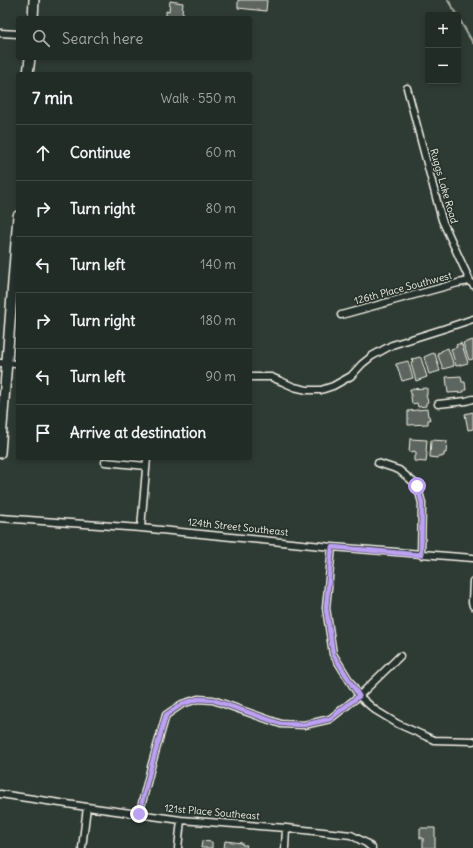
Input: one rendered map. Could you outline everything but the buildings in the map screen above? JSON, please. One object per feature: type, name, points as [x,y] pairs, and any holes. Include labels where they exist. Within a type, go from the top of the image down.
[{"type":"street","points":[[33,16],[34,0]]},
{"type":"street","points":[[0,33],[16,34]]},
{"type":"street","points":[[28,72],[30,60]]},
{"type":"street","name":"Ruggs Lake Road","points":[[407,88],[442,220],[472,283]]},
{"type":"street","points":[[0,453],[4,363],[16,245]]},
{"type":"street","name":"126th Place Southwest","points":[[341,316],[458,284],[472,283]]},
{"type":"street","points":[[252,377],[271,378],[294,387],[307,390],[321,390],[333,386],[351,376],[372,356],[392,345],[473,319]]},
{"type":"street","points":[[4,363],[16,364]]},
{"type":"street","points":[[438,404],[473,399]]},
{"type":"street","points":[[141,528],[147,460]]},
{"type":"street","points":[[105,462],[146,466]]},
{"type":"street","points":[[378,463],[399,470],[417,486],[422,503],[421,555]]},
{"type":"street","name":"124th Street Southeast","points":[[0,518],[141,528],[332,547],[473,558]]},
{"type":"street","points":[[332,547],[326,608],[333,654],[359,696],[375,710],[398,724],[434,740],[473,741]]},
{"type":"street","points":[[473,580],[473,606]]},
{"type":"street","points":[[139,814],[166,715],[182,704],[198,699],[213,700],[281,724],[304,725],[330,719],[359,696],[400,656]]},
{"type":"street","name":"121st Place Southeast","points":[[0,794],[180,820],[286,828],[351,835],[372,848]]},
{"type":"street","points":[[82,848],[86,807]]},
{"type":"street","points":[[178,848],[180,820]]},
{"type":"street","points":[[285,848],[286,828]]},
{"type":"waterway","points":[[448,0],[455,12]]},
{"type":"waterway","points":[[461,22],[473,43]]},
{"type":"route","points":[[139,814],[166,715],[182,704],[198,699],[213,700],[281,724],[304,725],[330,719],[359,696],[333,654],[326,608],[332,547],[421,555],[422,503],[417,486]]}]
